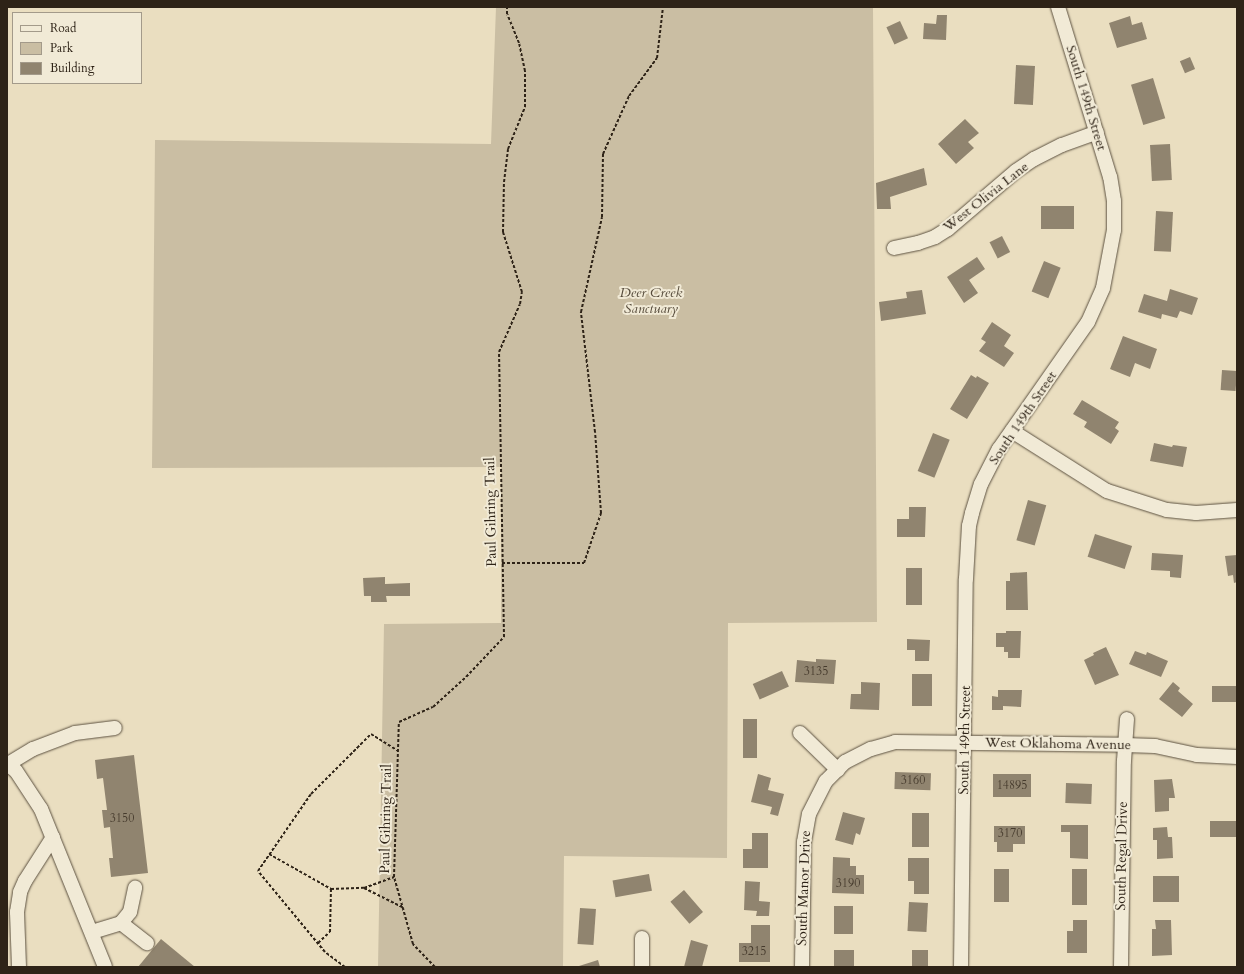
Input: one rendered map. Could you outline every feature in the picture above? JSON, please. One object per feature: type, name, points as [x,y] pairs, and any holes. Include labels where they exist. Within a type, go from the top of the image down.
[{"type":"street","name":"South 149th Street","points":[[961,967],[966,579],[969,526],[981,484],[999,449],[1088,322],[1103,288],[1114,216],[1110,177],[1098,132],[1058,7]]},
{"type":"street","name":"West Olivia Lane","points":[[894,248],[918,243],[935,237],[948,229],[1016,171],[1034,159],[1062,145],[1098,132]]},
{"type":"street","points":[[1012,431],[1107,492],[1167,510],[1196,513],[1237,510]]},
{"type":"street","name":"South Regal Drive","points":[[1121,967],[1125,745],[1127,719]]},
{"type":"street","points":[[105,967],[41,809],[16,771],[7,764],[33,749],[75,733],[115,728]]},
{"type":"street","points":[[800,733],[838,770]]},
{"type":"street","name":"West Oklahoma Avenue","points":[[838,770],[858,755],[883,744],[895,742],[1155,746],[1197,755],[1237,756]]},
{"type":"street","name":"South Manor Drive","points":[[802,967],[806,826],[818,794],[826,780],[838,770]]},
{"type":"street","points":[[19,967],[17,912],[13,893],[25,881],[53,837]]},
{"type":"street","points":[[92,932],[121,923],[130,912],[135,888]]},
{"type":"street","points":[[121,923],[147,943]]},
{"type":"street","points":[[642,938],[642,967]]},
{"type":"path","name":"Paul Gihring Trail","points":[[435,967],[413,944],[394,877],[399,722],[432,706],[466,677],[504,637],[499,352],[517,311],[522,292],[503,232],[504,182],[508,149],[525,107],[525,71],[519,43],[507,14],[507,7]]},
{"type":"path","points":[[502,563],[584,563],[601,513],[595,432],[581,312],[602,217],[604,154],[628,96],[657,58],[663,7]]},
{"type":"path","points":[[345,967],[325,952],[258,871],[311,794],[372,734],[397,750]]},
{"type":"path","points":[[269,854],[331,889],[364,888],[394,877]]},
{"type":"path","points":[[364,888],[404,908]]},
{"type":"path","points":[[318,943],[330,932],[331,889]]},
{"type":"green space","name":"Deer Creek Sanctuary","points":[[496,7],[873,7],[877,622],[728,623],[727,858],[564,856],[563,967],[378,967],[384,624],[501,623],[501,467],[152,468],[155,140],[491,144]]},
{"type":"building","points":[[937,15],[947,15],[946,40],[923,39],[924,23],[936,24]]},
{"type":"building","points":[[1130,16],[1132,25],[1142,22],[1147,39],[1117,48],[1109,23]]},
{"type":"building","points":[[900,21],[908,38],[894,45],[886,27]]},
{"type":"building","points":[[1190,57],[1195,69],[1185,73],[1180,61]]},
{"type":"building","points":[[1016,65],[1035,66],[1033,105],[1014,104]]},
{"type":"building","points":[[1153,78],[1165,118],[1143,125],[1131,85]]},
{"type":"building","points":[[965,119],[979,133],[968,142],[974,148],[956,164],[938,144]]},
{"type":"building","points":[[1170,144],[1172,180],[1152,181],[1150,145]]},
{"type":"building","points":[[924,168],[927,185],[890,197],[891,209],[877,209],[876,183]]},
{"type":"building","points":[[1041,206],[1074,206],[1074,229],[1041,229]]},
{"type":"building","points":[[1156,211],[1173,212],[1171,252],[1154,251]]},
{"type":"building","points":[[1002,236],[1010,252],[998,258],[990,242]]},
{"type":"building","points":[[977,257],[985,269],[969,280],[978,293],[964,303],[947,277]]},
{"type":"building","points":[[1044,261],[1061,268],[1048,298],[1032,292]]},
{"type":"building","points":[[1170,289],[1198,298],[1192,315],[1180,311],[1177,318],[1162,314],[1161,319],[1138,312],[1144,294],[1167,301]]},
{"type":"building","points":[[922,290],[926,314],[881,321],[879,302],[907,298],[906,292]]},
{"type":"building","points":[[992,322],[1011,335],[1004,346],[1014,353],[1004,367],[979,351],[986,342],[981,339]]},
{"type":"building","points":[[1123,336],[1157,349],[1150,369],[1135,363],[1130,377],[1110,369]]},
{"type":"building","points":[[1222,370],[1237,371],[1236,391],[1221,390]]},
{"type":"building","points":[[971,375],[976,378],[977,376],[989,383],[967,419],[950,409]]},
{"type":"building","points":[[1082,400],[1119,422],[1115,428],[1119,431],[1111,444],[1084,427],[1087,422],[1073,414]]},
{"type":"building","points":[[933,433],[950,440],[934,478],[918,471]]},
{"type":"building","points":[[1154,443],[1172,447],[1173,445],[1187,447],[1183,467],[1150,461]]},
{"type":"building","points":[[1028,500],[1046,505],[1035,546],[1016,540]]},
{"type":"building","points":[[909,507],[926,507],[925,537],[897,537],[897,519],[909,519]]},
{"type":"building","points":[[1095,534],[1132,546],[1125,569],[1088,557]]},
{"type":"building","points":[[1152,553],[1183,555],[1181,578],[1170,577],[1170,571],[1151,570]]},
{"type":"building","points":[[1237,555],[1237,582],[1234,583],[1233,575],[1228,576],[1225,556]]},
{"type":"building","points":[[906,568],[922,568],[922,605],[906,605]]},
{"type":"building","points":[[1027,572],[1028,610],[1006,610],[1006,581],[1010,581],[1010,573]]},
{"type":"building","points":[[385,577],[385,584],[410,583],[410,596],[386,596],[387,602],[371,602],[371,596],[364,596],[363,578]]},
{"type":"building","points":[[1006,631],[1021,631],[1020,658],[1008,658],[1008,652],[1004,652],[1004,647],[996,647],[996,633],[1006,633]]},
{"type":"building","points":[[907,639],[930,640],[929,661],[915,661],[915,650],[907,650]]},
{"type":"building","points":[[1106,647],[1119,675],[1095,685],[1084,660],[1094,655],[1093,653]]},
{"type":"building","points":[[1135,651],[1146,655],[1147,652],[1168,661],[1161,677],[1129,664]]},
{"type":"building","points":[[816,659],[836,660],[834,684],[795,682],[797,660],[816,662]]},
{"type":"building","points":[[782,671],[789,687],[760,700],[753,684]]},
{"type":"building","points":[[912,674],[932,674],[932,706],[912,706]]},
{"type":"building","points":[[861,682],[880,683],[879,710],[850,709],[851,694],[861,694]]},
{"type":"building","points":[[1173,682],[1180,688],[1178,691],[1193,704],[1182,717],[1159,699]]},
{"type":"building","points":[[1212,686],[1237,686],[1237,702],[1212,702]]},
{"type":"building","points":[[998,690],[1022,690],[1021,707],[1003,706],[1003,710],[992,710],[992,696],[998,697]]},
{"type":"building","points":[[743,719],[757,719],[757,758],[743,758]]},
{"type":"building","points":[[134,755],[148,873],[111,877],[109,858],[113,858],[110,827],[104,828],[102,810],[107,810],[103,778],[97,779],[95,760]]},
{"type":"building","points":[[895,772],[931,773],[930,790],[894,789]]},
{"type":"building","points":[[758,774],[771,778],[768,790],[784,794],[778,816],[770,814],[772,807],[751,802]]},
{"type":"building","points":[[993,774],[1031,774],[1031,797],[993,797]]},
{"type":"building","points":[[1172,779],[1175,798],[1169,798],[1169,811],[1155,812],[1154,780]]},
{"type":"building","points":[[1066,783],[1092,784],[1091,804],[1065,803]]},
{"type":"building","points":[[843,812],[865,818],[860,835],[856,833],[853,845],[835,840]]},
{"type":"building","points":[[912,813],[929,813],[929,847],[912,847]]},
{"type":"building","points":[[1210,821],[1237,821],[1237,837],[1210,837]]},
{"type":"building","points":[[1061,825],[1088,825],[1088,859],[1070,858],[1070,832],[1061,832]]},
{"type":"building","points":[[994,826],[1025,826],[1025,844],[1013,844],[1013,852],[997,852],[997,842],[994,842]]},
{"type":"building","points":[[1167,827],[1168,837],[1172,837],[1173,858],[1157,859],[1157,840],[1153,840],[1153,828]]},
{"type":"building","points":[[752,833],[768,833],[768,868],[743,868],[743,849],[752,849]]},
{"type":"building","points":[[833,857],[850,858],[850,866],[856,866],[856,875],[864,875],[864,894],[832,893]]},
{"type":"building","points":[[908,858],[929,858],[929,894],[914,894],[914,881],[908,881]]},
{"type":"building","points":[[994,869],[1009,869],[1009,902],[994,902]]},
{"type":"building","points":[[1072,869],[1087,869],[1087,905],[1072,905]]},
{"type":"building","points":[[649,874],[652,891],[616,897],[613,880]]},
{"type":"building","points":[[1153,876],[1179,876],[1179,902],[1153,902]]},
{"type":"building","points":[[745,881],[760,882],[759,901],[770,902],[769,916],[756,916],[757,911],[744,910]]},
{"type":"building","points":[[684,890],[703,912],[689,924],[670,902]]},
{"type":"building","points":[[909,902],[928,903],[926,932],[907,931]]},
{"type":"building","points":[[834,906],[853,906],[853,934],[834,934]]},
{"type":"building","points":[[580,908],[596,909],[593,945],[577,944]]},
{"type":"building","points":[[1073,920],[1087,920],[1087,953],[1067,953],[1067,931],[1073,931]]},
{"type":"building","points":[[1155,920],[1171,920],[1172,955],[1152,956],[1152,929],[1156,929]]},
{"type":"building","points":[[751,925],[770,925],[770,962],[739,962],[739,943],[751,943]]},
{"type":"building","points":[[161,939],[195,967],[138,967]]},
{"type":"building","points":[[691,940],[708,945],[702,967],[684,967]]},
{"type":"building","points":[[834,950],[854,950],[854,967],[834,967]]},
{"type":"building","points":[[912,950],[928,950],[928,967],[912,967]]},
{"type":"building","points":[[598,960],[600,967],[579,967],[579,966]]}]
